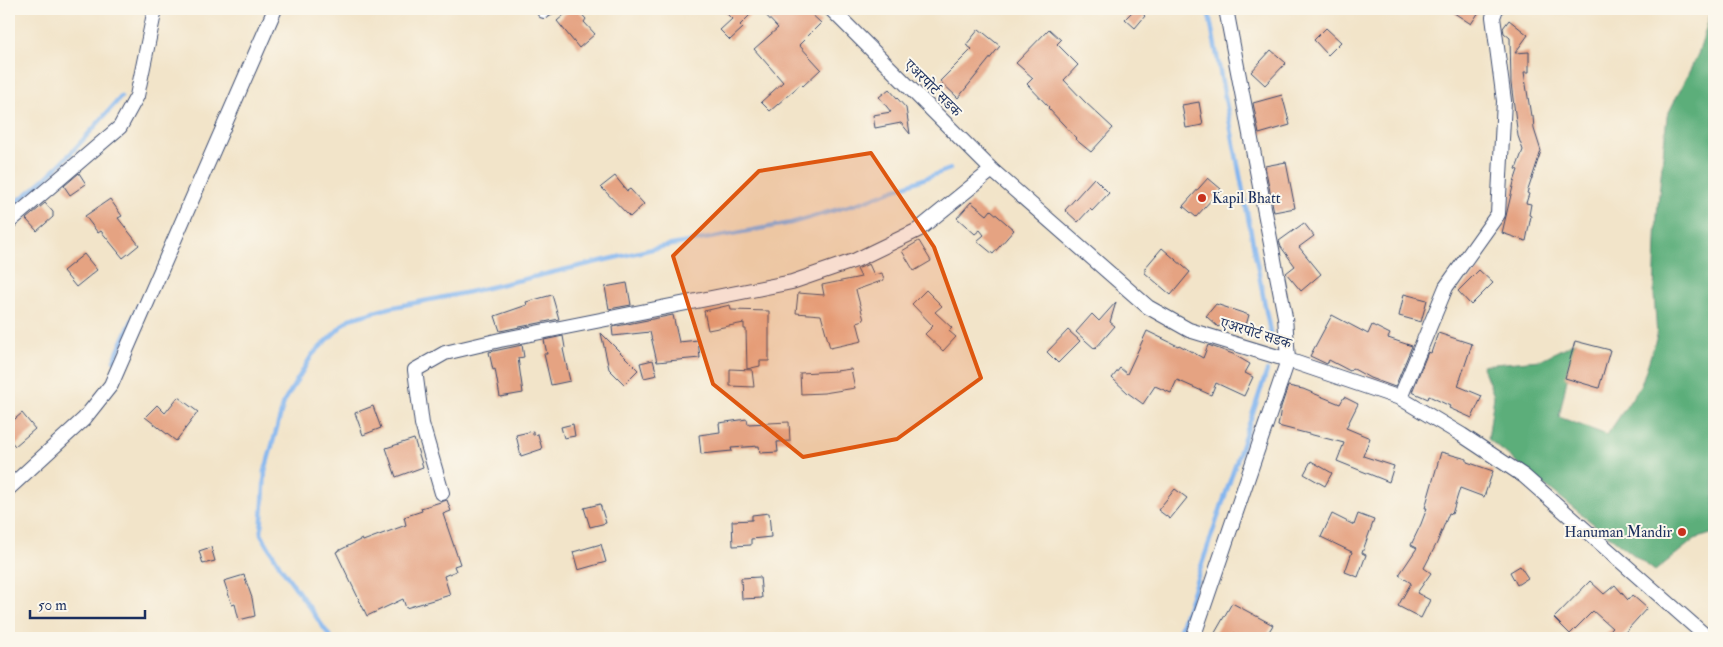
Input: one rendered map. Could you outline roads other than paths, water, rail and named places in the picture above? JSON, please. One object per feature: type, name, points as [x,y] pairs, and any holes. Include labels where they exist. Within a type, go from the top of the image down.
[{"type":"street","points":[[9,222],[120,127],[137,96],[155,9]]},
{"type":"street","points":[[9,488],[84,419],[111,385],[275,9]]},
{"type":"street","name":"एअरपोर्ट सडक","points":[[831,9],[992,170],[1148,307],[1190,330],[1288,360],[1400,398],[1462,434],[1524,476],[1708,638]]},
{"type":"street","points":[[1193,638],[1288,360],[1285,317],[1226,9]]},
{"type":"street","points":[[1400,398],[1446,287],[1498,214],[1504,101],[1493,17],[1496,9]]},
{"type":"street","points":[[442,493],[422,424],[415,370],[445,353],[500,340],[792,282],[856,260],[918,230],[992,170]]},
{"type":"waterway","points":[[1208,9],[1272,342]]},
{"type":"waterway","points":[[9,207],[25,196],[55,169],[121,97]]},
{"type":"waterway","points":[[331,638],[280,566],[261,534],[265,471],[284,402],[312,355],[349,319],[389,308],[469,292],[661,247],[791,223],[859,203],[950,169]]},
{"type":"waterway","points":[[114,360],[139,305]]},
{"type":"waterway","points":[[1177,638],[1267,371]]},
{"type":"place","name":"Kapil Bhatt","points":[[1202,198]]},
{"type":"place","name":"Hanuman Mandir","points":[[1682,532]]}]
